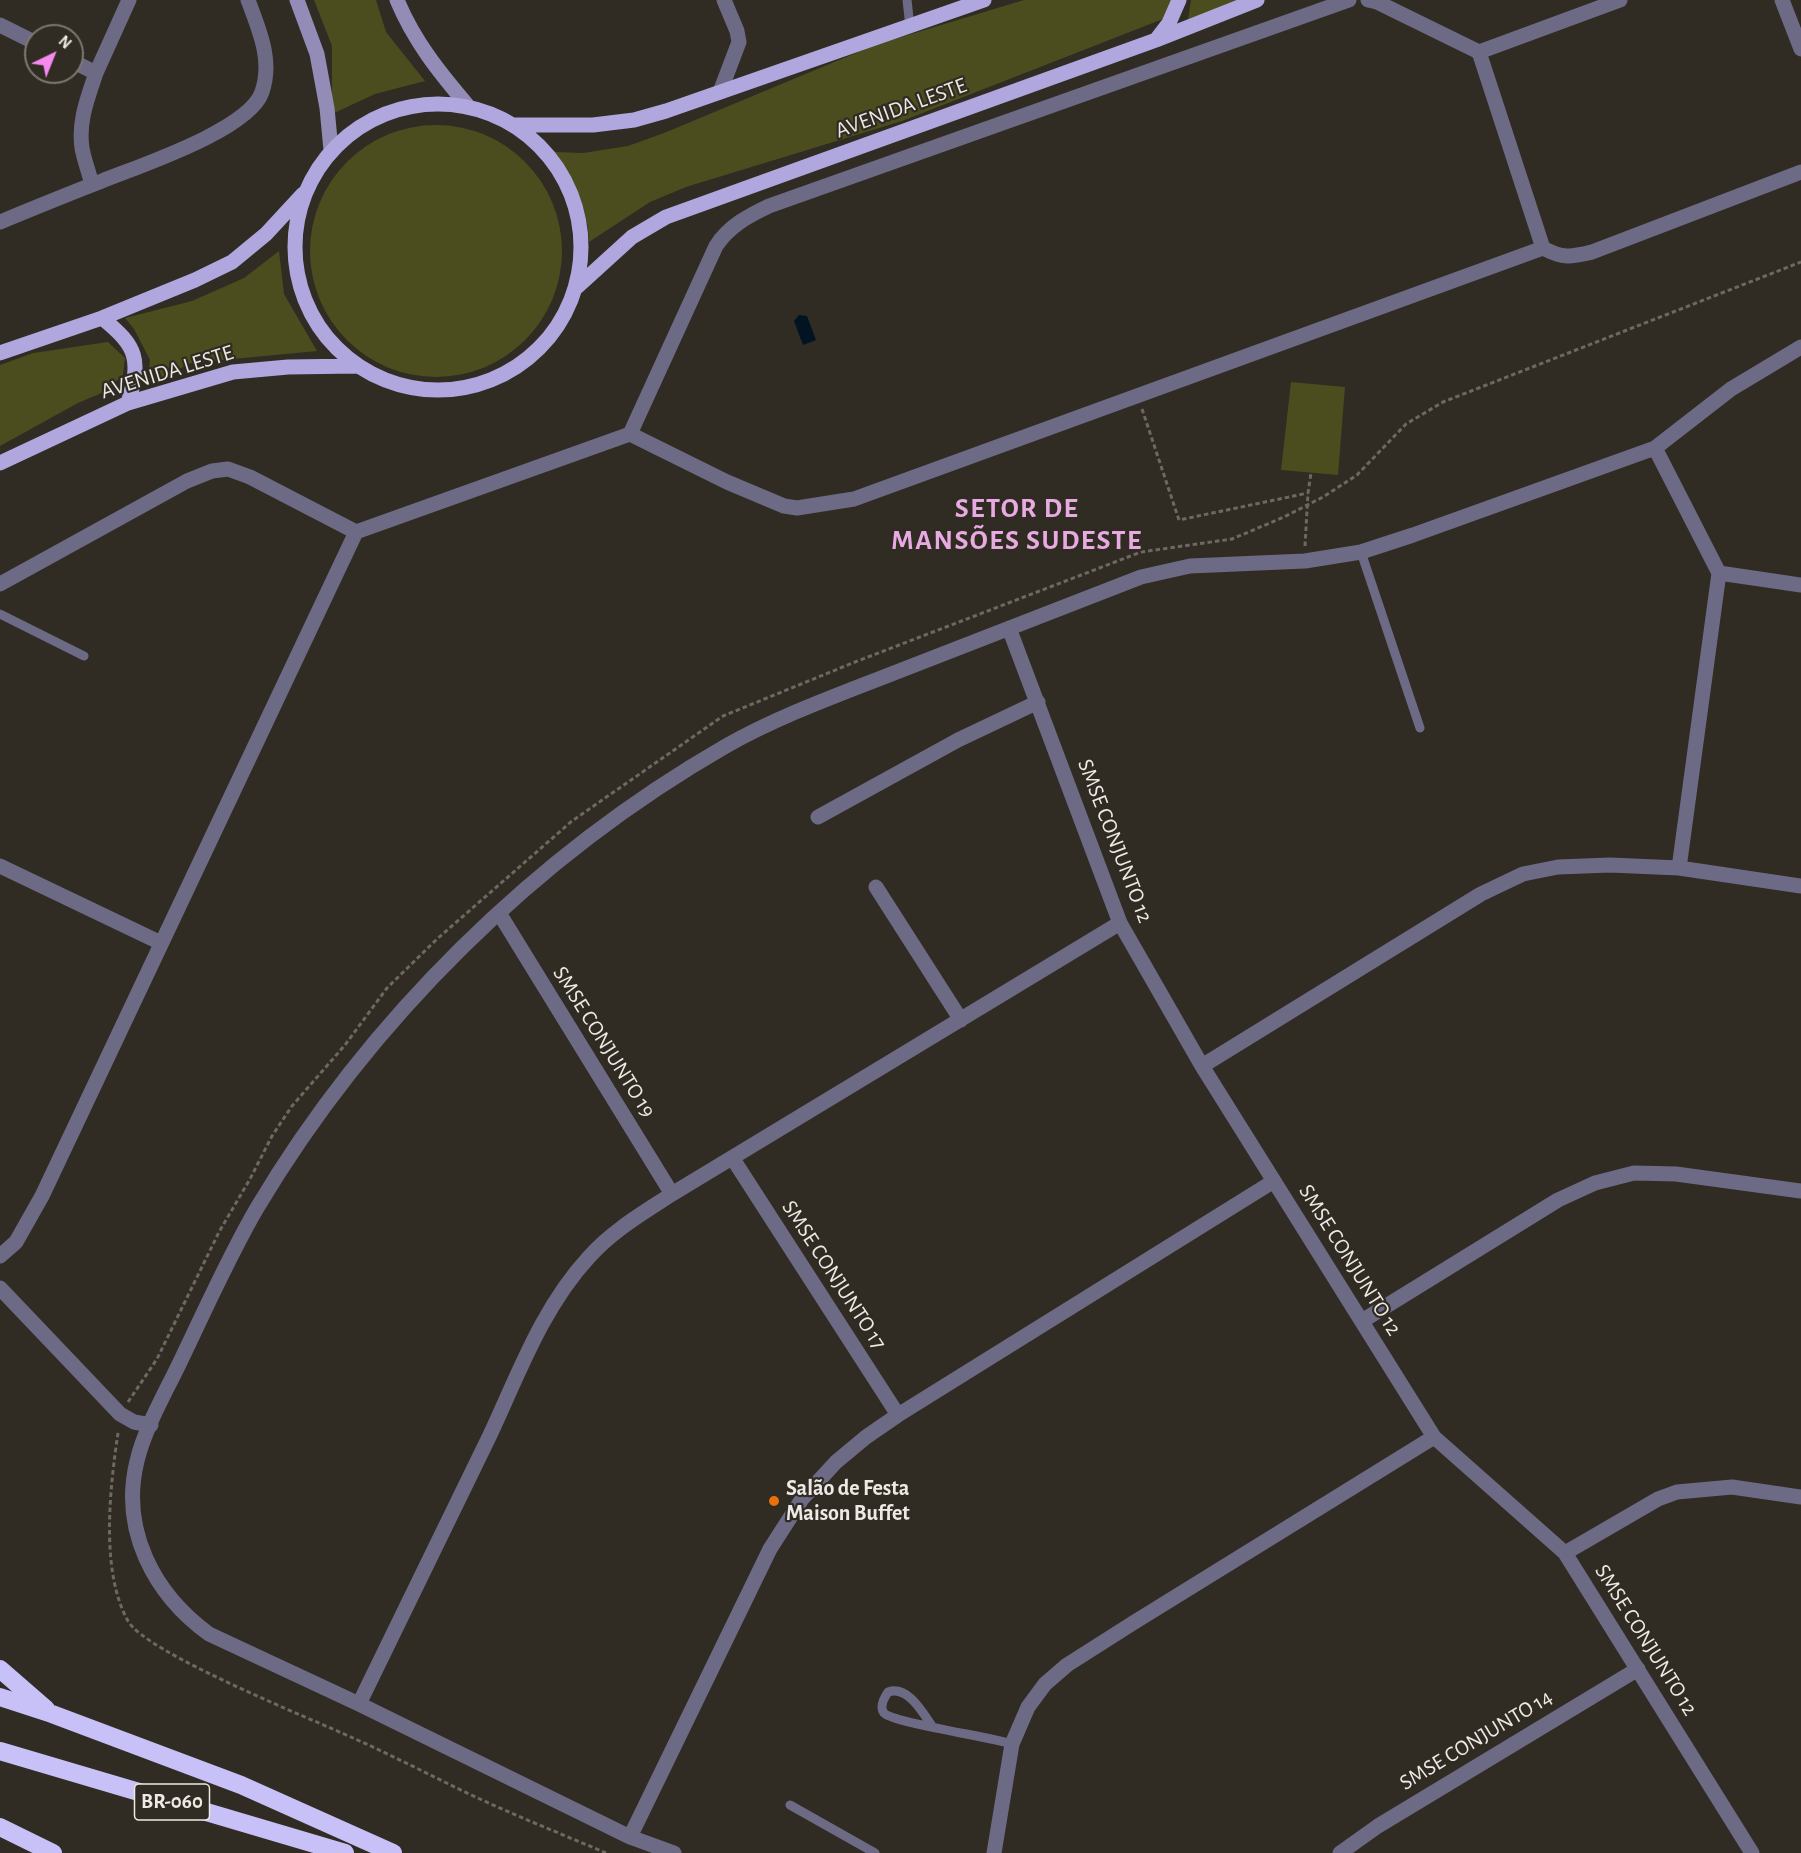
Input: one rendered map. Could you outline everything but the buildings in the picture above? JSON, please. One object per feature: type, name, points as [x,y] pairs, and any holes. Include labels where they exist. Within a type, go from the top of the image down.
[{"type":"highway","points":[[0,1669],[52,1714]]},
{"type":"highway","points":[[0,1697],[52,1714],[241,1785],[393,1853]]},
{"type":"highway","name":"BR-060","points":[[0,1751],[345,1853]]},
{"type":"highway","points":[[0,1827],[53,1853]]},
{"type":"main road","points":[[297,0],[317,54],[327,108],[331,150]]},
{"type":"main road","points":[[397,0],[408,26],[438,71],[468,106]]},
{"type":"main road","points":[[514,125],[593,125],[634,120],[666,111],[984,0]]},
{"type":"main road","points":[[1156,40],[1169,23],[1179,0]]},
{"type":"main road","name":"AVENIDA LESTE","points":[[577,287],[632,237],[666,217],[1156,40],[1257,0]]},
{"type":"main road","points":[[0,353],[102,318],[195,280],[232,262],[266,234],[304,192],[331,150],[370,120],[418,104],[468,106],[514,125],[549,156],[573,196],[582,241],[577,287],[558,328],[543,345],[527,361],[488,383],[443,392],[398,386],[357,366],[322,332],[300,288],[294,240],[304,192]]},
{"type":"main road","points":[[102,318],[119,331],[136,358],[136,378],[128,403]]},
{"type":"main road","name":"AVENIDA LESTE","points":[[0,463],[128,403],[233,372],[288,367],[357,366]]},
{"type":"street","points":[[92,184],[82,147],[81,129],[84,108],[96,73],[129,0]]},
{"type":"street","points":[[0,222],[193,144],[233,122],[252,108],[262,94],[267,74],[264,43],[248,0]]},
{"type":"street","points":[[720,92],[739,42],[737,31],[724,0]]},
{"type":"street","points":[[0,1256],[16,1242],[28,1224],[356,532],[630,434],[716,246],[730,229],[744,219],[780,202],[1349,0]]},
{"type":"street","points":[[1368,0],[1377,2],[1479,52],[1544,248],[1557,255],[1572,257],[1592,252],[1801,172]]},
{"type":"street","points":[[1479,52],[1620,0]]},
{"type":"street","points":[[1782,0],[1801,49]]},
{"type":"street","points":[[0,25],[24,37]]},
{"type":"street","points":[[84,67],[96,73]]},
{"type":"street","points":[[630,434],[773,502],[797,508],[854,499],[1544,248]]},
{"type":"street","points":[[674,1853],[630,1837],[359,1704],[209,1634],[189,1620],[162,1589],[150,1568],[133,1517],[133,1489],[137,1459],[150,1425],[224,1269],[256,1210],[291,1155],[357,1065],[431,979],[464,944],[499,913],[576,849],[653,791],[729,745],[812,705],[1141,577],[1190,566],[1305,561],[1361,552],[1655,448],[1731,389],[1801,347]]},
{"type":"street","points":[[1655,448],[1719,573],[1679,868]]},
{"type":"street","points":[[0,584],[187,481],[212,471],[228,469],[250,477],[356,532]]},
{"type":"street","points":[[1719,573],[1801,585]]},
{"type":"street","name":"SMSE CONJUNTO 12","points":[[1009,628],[1120,923],[1202,1066],[1434,1437],[1565,1553],[1752,1853]]},
{"type":"street","points":[[818,817],[958,740],[1038,702]]},
{"type":"street","points":[[1202,1066],[1481,894],[1522,874],[1568,866],[1610,865],[1679,868],[1801,886]]},
{"type":"street","points":[[0,866],[161,943]]},
{"type":"street","points":[[876,887],[962,1020]]},
{"type":"street","name":"SMSE CONJUNTO 19","points":[[499,913],[672,1194]]},
{"type":"street","points":[[359,1704],[491,1433],[522,1361],[559,1294],[590,1256],[627,1223],[672,1194],[1120,923]]},
{"type":"street","name":"SMSE CONJUNTO 17","points":[[733,1159],[898,1415]]},
{"type":"street","points":[[1362,1321],[1558,1200],[1595,1183],[1634,1173],[1676,1174],[1801,1191]]},
{"type":"street","points":[[630,1837],[770,1549],[802,1499],[836,1462],[898,1415],[1274,1181]]},
{"type":"street","points":[[0,1288],[120,1414],[134,1422],[150,1425]]},
{"type":"street","points":[[994,1853],[1012,1744],[1028,1707],[1046,1684],[1067,1665],[1434,1437]]},
{"type":"street","points":[[1565,1553],[1659,1499],[1677,1492],[1732,1487],[1801,1497]]},
{"type":"street","name":"SMSE CONJUNTO 14","points":[[1340,1853],[1378,1826],[1638,1669]]},
{"type":"lane","points":[[907,0],[910,27]]},
{"type":"lane","points":[[1361,552],[1419,728]]},
{"type":"lane","points":[[0,614],[84,656]]},
{"type":"lane","points":[[932,1726],[909,1697],[900,1691],[888,1692],[882,1707],[883,1712],[888,1716],[901,1720],[999,1739],[1012,1744]]},
{"type":"lane","points":[[790,1805],[875,1853]]},
{"type":"path","points":[[606,1853],[482,1800],[195,1666],[158,1646],[129,1623],[119,1600],[111,1550],[110,1492],[120,1414],[157,1359],[219,1232],[272,1136],[292,1106],[345,1045],[387,988],[437,939],[572,821],[723,716],[865,657],[1141,552],[1232,539],[1308,505],[1357,475],[1406,424],[1443,402],[1801,262]]},
{"type":"path","points":[[1138,396],[1179,520],[1308,493]]},
{"type":"path","points":[[1305,561],[1311,473]]},
{"type":"green space","points":[[314,0],[376,0],[386,32],[425,81],[375,94],[332,114],[332,46]]},
{"type":"green space","points":[[1024,0],[1173,0],[1163,19],[902,121],[686,187],[650,202],[589,242],[586,218],[579,195],[555,152],[583,153],[628,146],[875,45]]},
{"type":"green space","points":[[1191,0],[1244,0],[1188,20]]},
{"type":"green space","points":[[436,125],[461,128],[484,135],[506,146],[525,162],[541,181],[552,203],[559,226],[562,251],[559,276],[552,299],[541,321],[525,340],[506,356],[484,367],[461,374],[436,377],[411,374],[388,367],[366,356],[347,340],[331,321],[320,299],[313,276],[310,251],[313,226],[320,203],[331,181],[347,162],[366,146],[388,135],[411,128]]},
{"type":"green space","points":[[279,251],[284,294],[317,351],[191,363],[147,386],[150,360],[134,329],[125,318],[192,301],[244,278]]},
{"type":"green space","points":[[108,342],[125,358],[123,375],[104,392],[78,403],[0,446],[0,365],[33,353]]},
{"type":"green space","points":[[1291,382],[1345,387],[1338,475],[1281,470]]},
{"type":"water","points":[[799,315],[807,316],[816,340],[803,345],[794,321]]},
{"type":"place","name":"Salão de Festa Maison Buffet","points":[[774,1501]]},
{"type":"district","name":"SETOR DE MANSÕES SUDESTE","points":[[1017,525]]}]
